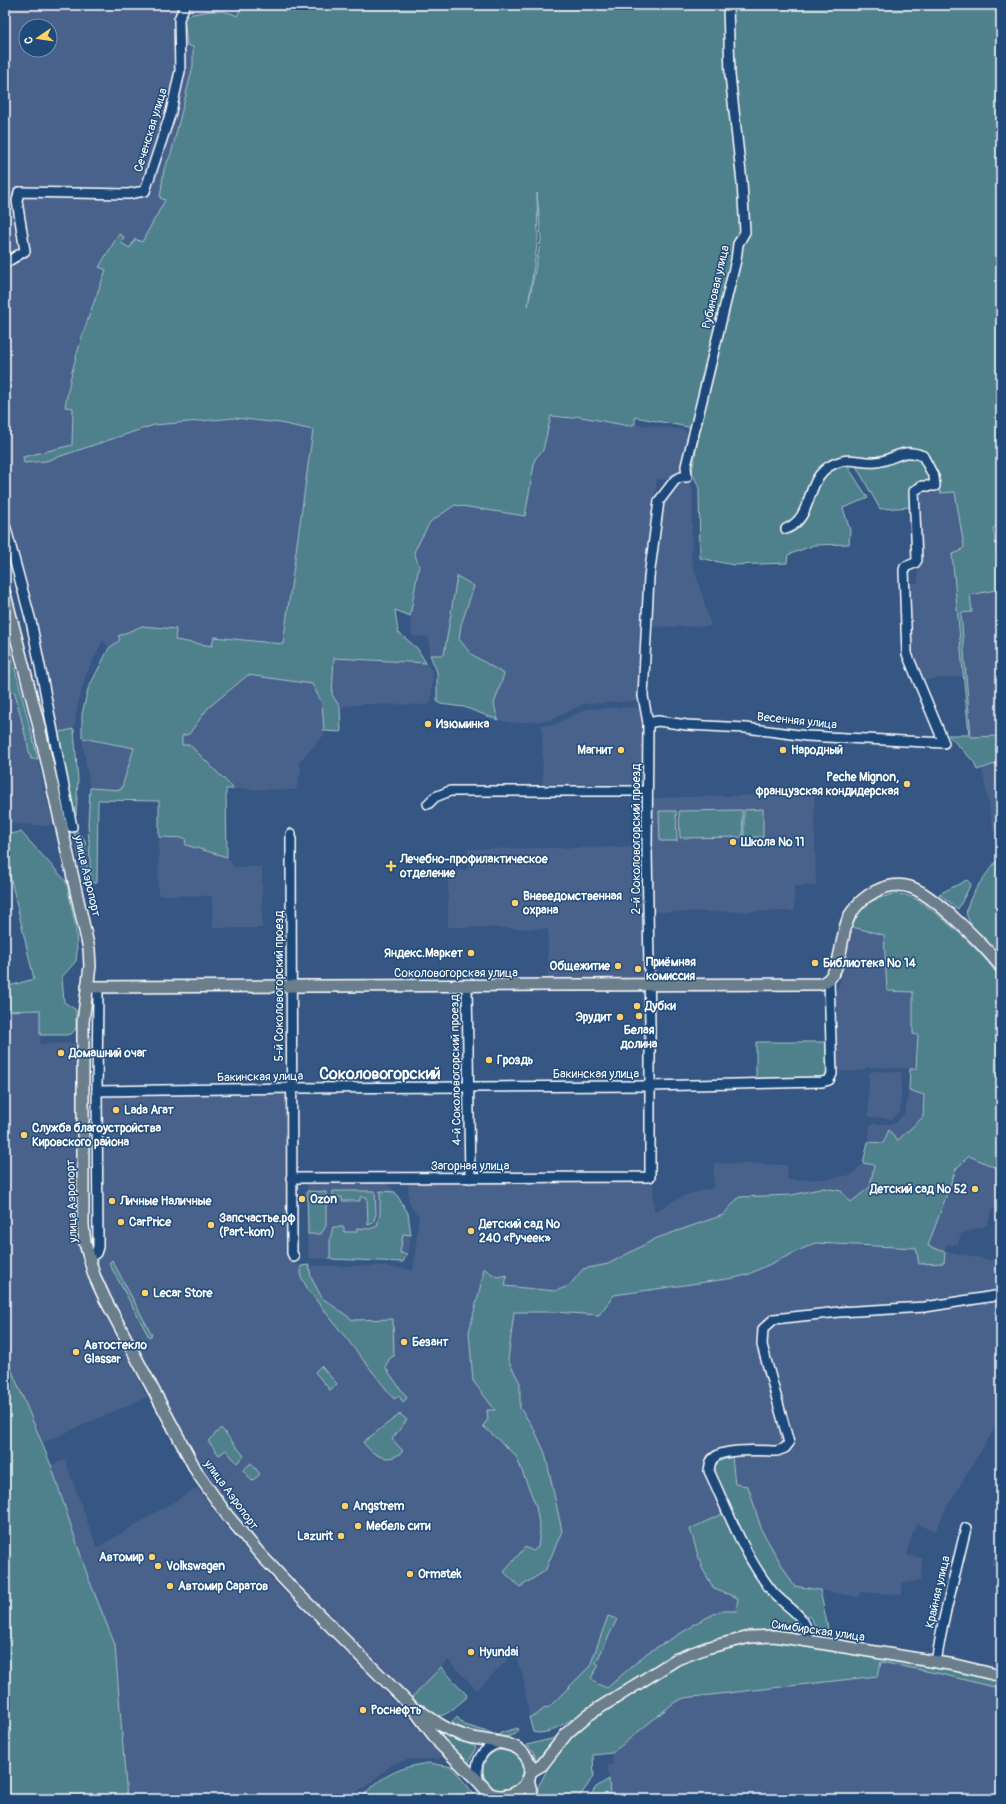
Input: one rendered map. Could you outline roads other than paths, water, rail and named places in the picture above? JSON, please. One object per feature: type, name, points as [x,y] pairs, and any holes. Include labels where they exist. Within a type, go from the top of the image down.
[{"type":"main road","name":"улица Аэропорт","points":[[5,594],[38,722],[87,933],[90,966],[83,1022],[83,1225],[89,1258],[104,1299],[198,1474],[227,1515],[260,1554],[293,1589],[412,1707],[440,1744],[492,1796],[510,1796],[521,1790],[529,1775]]},
{"type":"main road","points":[[827,981],[836,967],[849,916],[857,904],[875,891],[893,886],[907,886],[914,888],[931,900],[963,927],[1001,967]]},
{"type":"main road","name":"Соколовогорская улица","points":[[87,987],[820,984],[827,981]]},
{"type":"main road","name":"Симбирская улица","points":[[529,1775],[542,1765],[568,1732],[588,1715],[677,1659],[706,1648],[750,1637],[774,1636],[808,1641],[936,1662],[1001,1676]]},
{"type":"main road","name":"улица Аэропорт","points":[[412,1707],[436,1723],[454,1732],[481,1740],[508,1744],[521,1750],[528,1760],[533,1799]]},
{"type":"street","name":"Сеченская улица","points":[[5,263],[25,251],[17,201],[19,192],[128,194],[145,191],[171,112],[180,60],[179,19],[184,5]]},
{"type":"street","name":"Рубиновая улица","points":[[659,501],[674,480],[681,477],[687,477],[686,466],[736,260],[738,244],[746,232],[730,75],[728,5]]},
{"type":"street","name":"Весенняя улица","points":[[648,723],[658,722],[746,728],[807,736],[944,743],[907,654],[904,570],[905,567],[915,563],[917,560],[914,491],[922,486],[935,486],[934,477],[923,456],[910,451],[876,462],[841,461],[822,470],[813,485],[798,523],[786,529]]},
{"type":"street","name":"2-й Соколовогорский проезд","points":[[650,1177],[647,791],[648,723],[643,696],[649,577],[659,501]]},
{"type":"street","points":[[5,525],[31,621],[72,827]]},
{"type":"street","points":[[428,804],[435,797],[450,791],[647,791]]},
{"type":"street","name":"5-й Соколовогорский проезд","points":[[291,834],[291,1178],[292,1253],[294,1257]]},
{"type":"street","name":"Бакинская улица","points":[[97,1091],[292,1088],[649,1086],[822,1082],[828,1080],[832,1074],[831,1002],[827,981]]},
{"type":"street","name":"4-й Соколовогорский проезд","points":[[467,986],[470,1178]]},
{"type":"street","points":[[89,1258],[96,1253],[98,1247],[98,987]]},
{"type":"street","name":"Загорная улица","points":[[291,1178],[650,1177]]},
{"type":"street","points":[[808,1641],[809,1631],[800,1617],[772,1592],[750,1560],[709,1471],[710,1464],[714,1457],[722,1452],[777,1451],[785,1448],[789,1443],[762,1345],[763,1329],[774,1319],[839,1312],[926,1307],[1001,1295]]},
{"type":"street","name":"Крайняя улица","points":[[936,1662],[943,1623],[966,1528]]},
{"type":"street","points":[[479,1782],[476,1769],[480,1757],[488,1748],[500,1743]]},
{"type":"place","name":"Изюминка","points":[[428,724]]},
{"type":"place","name":"Магнит","points":[[621,750]]},
{"type":"place","name":"Народный","points":[[783,750]]},
{"type":"place","name":"Peche Mignon, французская кондидерская","points":[[907,784]]},
{"type":"place","name":"Школа № 11","points":[[733,842]]},
{"type":"place","name":"Лечебно-профилактическое отделение","points":[[391,866]]},
{"type":"place","name":"Вневедомственная охрана","points":[[515,903]]},
{"type":"place","name":"Яндекс.Маркет","points":[[471,953]]},
{"type":"place","name":"Библиотека № 14","points":[[815,963]]},
{"type":"place","name":"Общежитие","points":[[618,966]]},
{"type":"place","name":"Приёмная комиссия","points":[[638,969]]},
{"type":"place","name":"Дубки","points":[[637,1006]]},
{"type":"place","name":"Белая долина","points":[[639,1016]]},
{"type":"place","name":"Эрудит","points":[[620,1017]]},
{"type":"place","name":"Домашний очаг","points":[[61,1053]]},
{"type":"place","name":"Гроздь","points":[[489,1060]]},
{"type":"place","name":"Lada Агат","points":[[116,1110]]},
{"type":"place","name":"Служба благоустройства Кировского района","points":[[24,1135]]},
{"type":"place","name":"Детский сад № 52","points":[[975,1189]]},
{"type":"place","name":"Ozon","points":[[302,1199]]},
{"type":"place","name":"Личные Наличные","points":[[112,1201]]},
{"type":"place","name":"CarPrice","points":[[121,1222]]},
{"type":"place","name":"Запсчастье.рф (Part-kom)","points":[[211,1225]]},
{"type":"place","name":"Детский сад № 240 «Ручеек»","points":[[471,1231]]},
{"type":"place","name":"Lecar Store","points":[[145,1293]]},
{"type":"place","name":"Безант","points":[[404,1342]]},
{"type":"place","name":"Автостекло Glassar","points":[[76,1352]]},
{"type":"place","name":"Angstrem","points":[[345,1506]]},
{"type":"place","name":"Мебель сити","points":[[358,1526]]},
{"type":"place","name":"Lazurit","points":[[341,1536]]},
{"type":"place","name":"Автомир","points":[[152,1557]]},
{"type":"place","name":"Volkswagen","points":[[158,1566]]},
{"type":"place","name":"Ormatek","points":[[410,1574]]},
{"type":"place","name":"Автомир Саратов","points":[[170,1586]]},
{"type":"place","name":"Hyundai","points":[[471,1652]]},
{"type":"place","name":"Роснефть","points":[[363,1710]]},
{"type":"district","name":"Соколовогорский","points":[[380,1074]]}]
